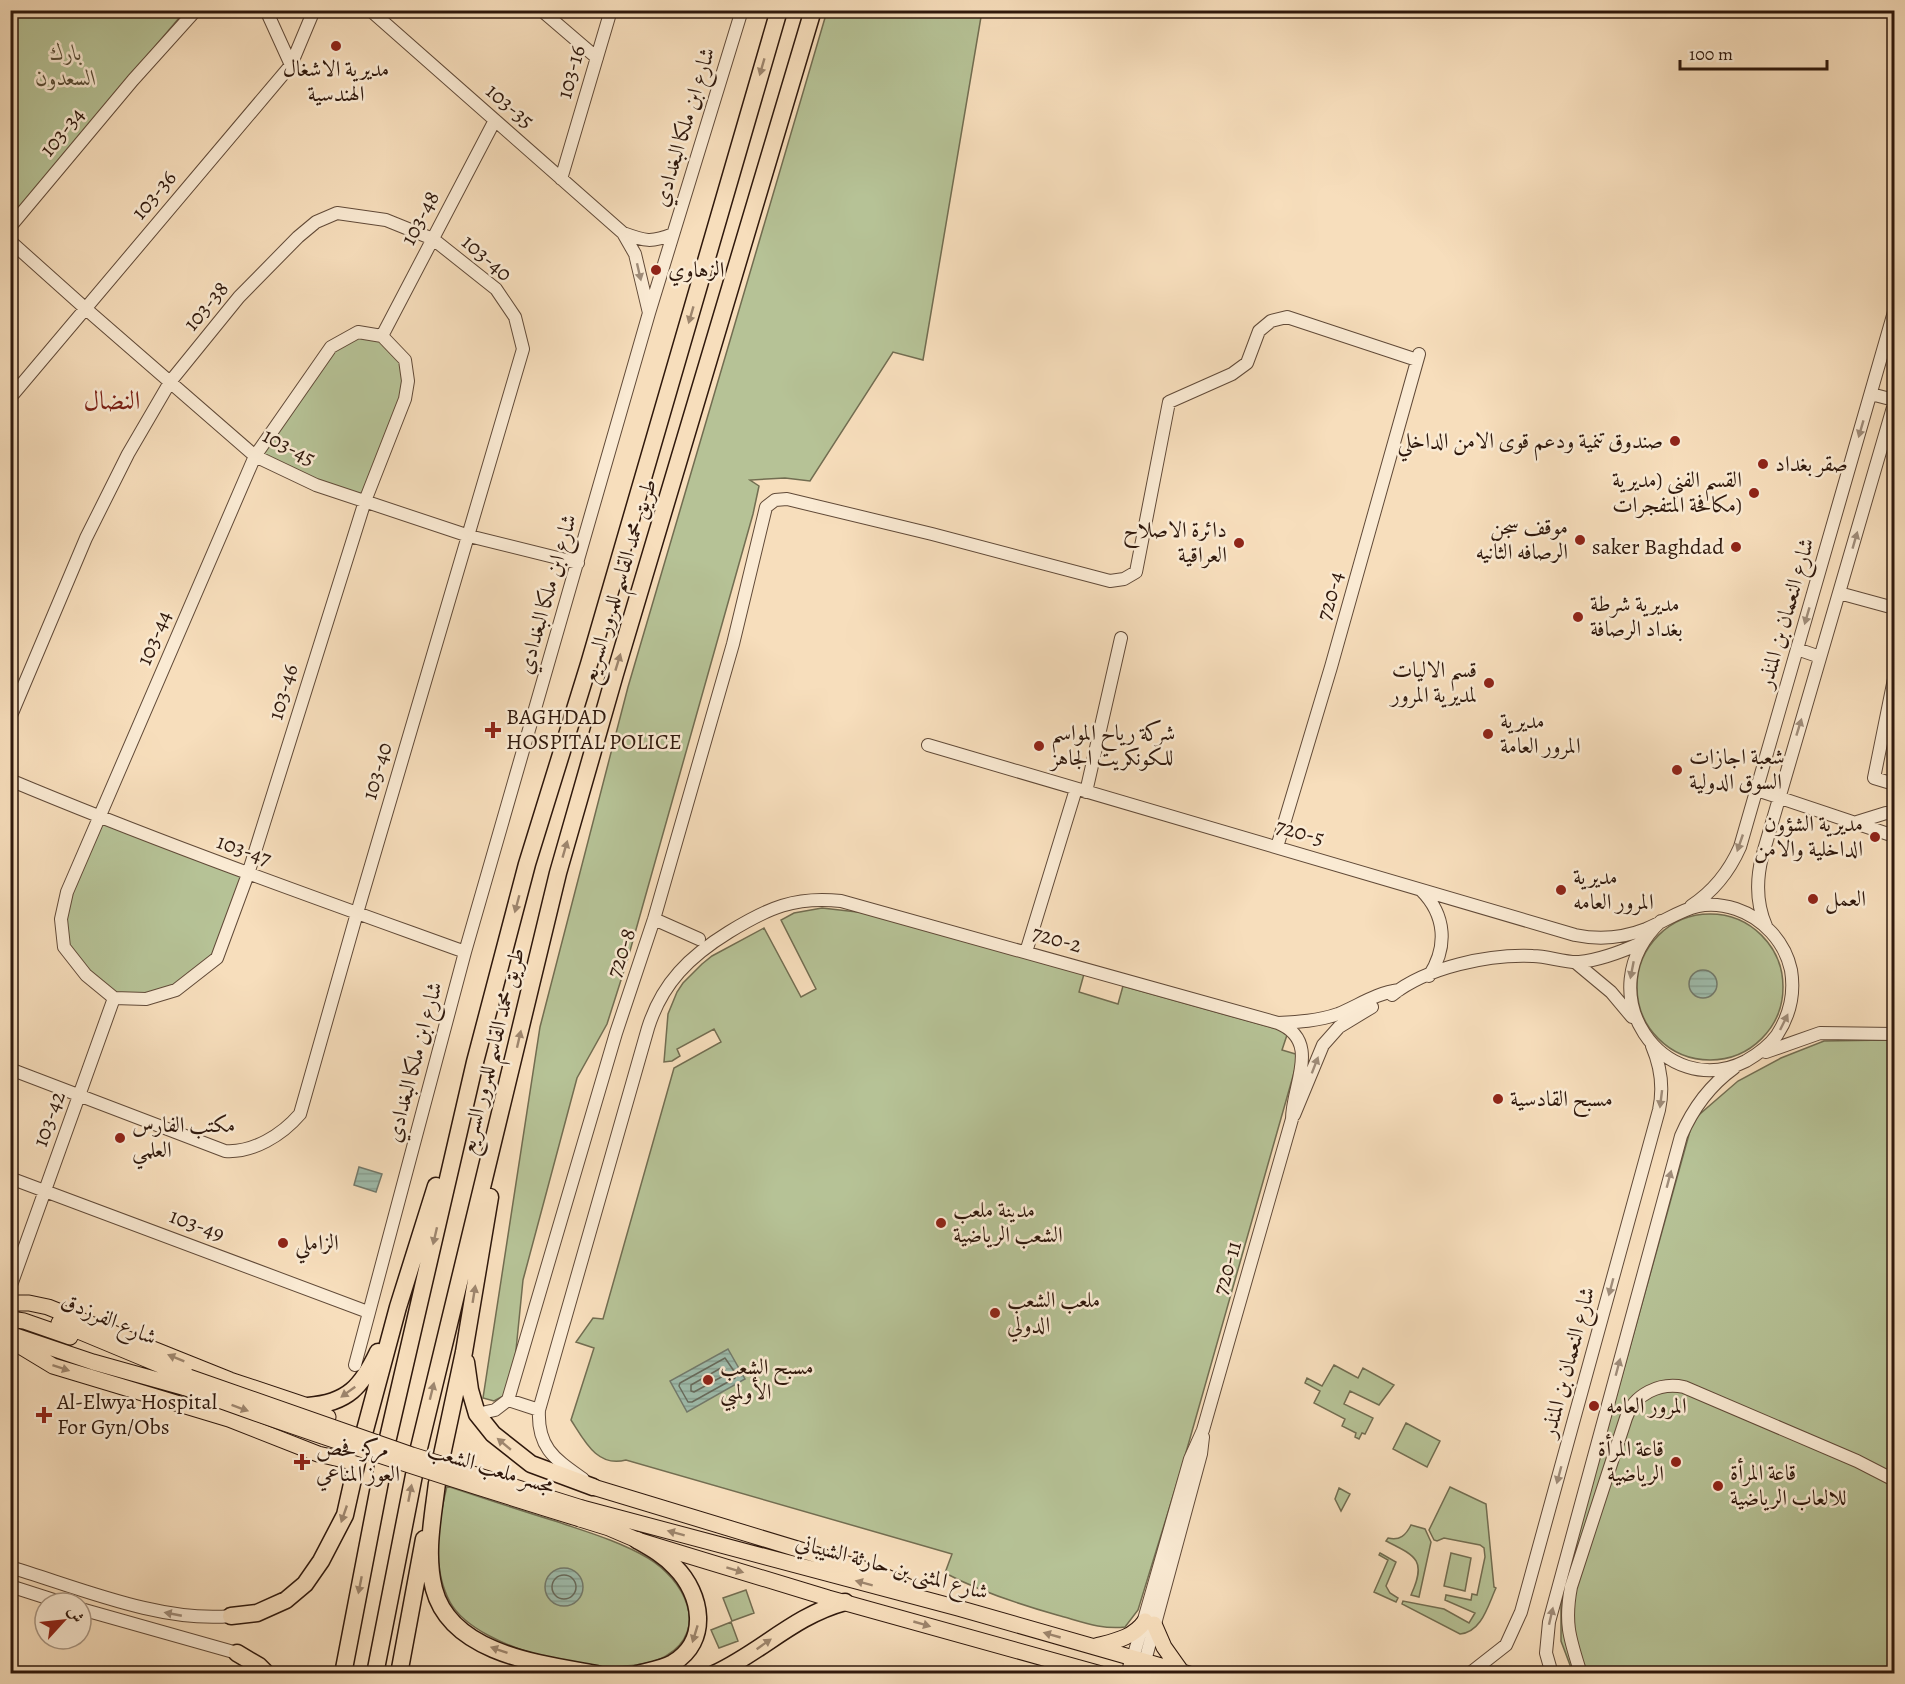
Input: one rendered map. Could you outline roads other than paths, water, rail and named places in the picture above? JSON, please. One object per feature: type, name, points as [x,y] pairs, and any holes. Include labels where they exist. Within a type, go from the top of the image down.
[{"type":"highway","name":"طريق محمد القاسم للمرور السريع","points":[[388,1438],[475,1062],[527,864],[590,664],[779,10]]},
{"type":"highway","name":"طريق محمد القاسم للمرور السريع","points":[[419,1448],[558,873],[611,685],[813,10]]},
{"type":"highway","points":[[365,1430],[398,1307],[475,1062]]},
{"type":"highway","points":[[442,1455],[464,1352],[512,1068]]},
{"type":"highway","points":[[308,1406],[328,1405],[347,1395],[359,1384],[369,1372],[398,1307]]},
{"type":"highway","points":[[464,1352],[470,1390],[477,1414],[493,1434],[531,1464],[593,1487]]},
{"type":"highway","points":[[231,1616],[257,1613],[286,1600],[305,1584],[321,1561],[345,1515],[357,1460]]},
{"type":"highway","points":[[343,1674],[383,1466]]},
{"type":"highway","points":[[375,1674],[414,1475]]},
{"type":"highway","points":[[399,1674],[416,1575],[437,1483],[430,1556],[434,1588],[450,1620],[472,1639],[487,1646],[540,1664],[597,1674]]},
{"type":"highway","points":[[637,1540],[662,1555],[686,1580],[696,1602],[699,1622],[694,1642],[683,1655],[672,1664],[637,1674]]},
{"type":"highway","points":[[714,1674],[751,1653],[799,1620],[822,1609],[845,1602]]},
{"type":"highway","points":[[237,1653],[259,1666],[267,1674]]},
{"type":"main road","name":"شارع الفرزدق","points":[[11,1303],[187,1383]]},
{"type":"main road","points":[[11,1303],[29,1303],[48,1307],[230,1380],[308,1406],[328,1417]]},
{"type":"main road","points":[[10,1319],[24,1321],[187,1383]]},
{"type":"main road","name":"شارع الفرزدق","points":[[10,1334],[93,1362],[187,1383]]},
{"type":"main road","points":[[10,1340],[53,1366],[220,1416],[318,1454],[357,1460]]},
{"type":"main road","name":"مجسر ملعب الشعب","points":[[187,1383],[267,1418],[387,1458],[581,1513]]},
{"type":"main road","points":[[318,1454],[336,1450]]},
{"type":"main road","points":[[593,1487],[880,1574],[958,1608]]},
{"type":"main road","name":"شارع المثنى بن حارثة الشيباني","points":[[581,1513],[637,1540],[961,1636],[1101,1674]]},
{"type":"main road","name":"شارع المثنى بن حارثة الشيباني","points":[[581,1513],[958,1608],[1094,1647],[1140,1664],[1185,1672]]},
{"type":"main road","points":[[1094,1647],[1127,1637],[1150,1622],[1164,1647],[1185,1672]]},
{"type":"main road","points":[[1129,1674],[1140,1664]]},
{"type":"street","name":"103-34","points":[[10,227],[133,80],[196,10]]},
{"type":"street","points":[[266,10],[291,65]]},
{"type":"street","name":"103-36","points":[[10,398],[291,65],[314,10]]},
{"type":"street","name":"103-35","points":[[370,10],[623,233],[635,254],[649,313]]},
{"type":"street","points":[[541,10],[597,58]]},
{"type":"street","name":"103-16","points":[[561,179],[611,10]]},
{"type":"street","name":"شارع ابن ملكا البغدادي","points":[[355,1365],[465,952],[649,313],[742,10]]},
{"type":"street","name":"103-48","points":[[382,336],[495,120]]},
{"type":"street","name":"103-38","points":[[10,718],[86,538],[128,454],[170,382],[239,297],[298,237],[316,222],[337,213],[386,220],[433,239]]},
{"type":"street","name":"103-35","points":[[623,233],[646,241],[673,234]]},
{"type":"street","name":"103-40","points":[[10,1070],[225,1151],[247,1150],[282,1131],[300,1114],[523,349],[515,317],[496,289],[433,239]]},
{"type":"street","name":"103-45","points":[[10,241],[255,456],[316,485],[469,536],[578,563]]},
{"type":"street","name":"شارع النعمان بن المنذر","points":[[1687,909],[1714,888],[1734,860],[1894,312]]},
{"type":"street","name":"720-4","points":[[787,499],[1110,581],[1125,579],[1136,572],[1169,402],[1232,374],[1247,363],[1259,331],[1271,321],[1287,317],[1418,357],[1278,847]]},
{"type":"street","name":"103-44","points":[[114,998],[86,975],[64,947],[61,919],[67,892],[255,456],[331,347],[358,332],[382,336]]},
{"type":"street","name":"103-46","points":[[114,998],[146,999],[176,990],[217,958],[248,874],[365,501],[405,399],[408,381],[405,360],[382,336]]},
{"type":"street","points":[[1871,394],[1894,402]]},
{"type":"street","name":"شارع النعمان بن المنذر","points":[[1766,926],[1759,904],[1758,880],[1762,858],[1894,402]]},
{"type":"street","name":"720-8","points":[[508,1400],[616,1033],[654,919],[733,644],[763,513],[770,503],[787,499]]},
{"type":"street","points":[[1839,593],[1894,608]]},
{"type":"street","points":[[1026,952],[1081,791],[1121,638]]},
{"type":"street","points":[[1797,649],[1820,657]]},
{"type":"street","points":[[1894,679],[1874,778],[1894,784]]},
{"type":"street","name":"720-5","points":[[928,746],[1584,937],[1622,936],[1661,921]]},
{"type":"street","name":"103-47","points":[[10,780],[100,818],[248,874],[465,952]]},
{"type":"street","points":[[1756,790],[1894,836]]},
{"type":"street","points":[[1857,822],[1886,813],[1894,814]]},
{"type":"street","points":[[1420,889],[1435,907],[1442,930],[1440,954],[1429,976]]},
{"type":"street","name":"720-2","points":[[704,942],[774,907],[792,902],[825,899],[858,905],[1278,1023],[1304,1022],[1332,1016],[1381,994],[1399,990]]},
{"type":"street","points":[[1640,1028],[1630,1000],[1629,986],[1633,964],[1641,943],[1661,921],[1687,909],[1712,905],[1737,909],[1766,926],[1779,942],[1789,961],[1793,982],[1791,1003],[1785,1024],[1773,1041],[1757,1055]]},
{"type":"street","points":[[593,1487],[558,1461],[548,1450],[540,1431],[539,1410],[652,1014],[674,976],[704,942],[654,919]]},
{"type":"street","points":[[1399,990],[1429,976],[1470,962],[1498,956],[1537,956],[1575,962],[1603,958],[1641,943]]},
{"type":"street","points":[[1575,962],[1611,992],[1651,1042],[1663,1053],[1692,1067],[1708,1069],[1740,1064]]},
{"type":"street","name":"720-11","points":[[1140,1664],[1150,1622],[1201,1454],[1203,1430],[1292,1119],[1323,1045],[1339,1027],[1399,990]]},
{"type":"street","name":"103-42","points":[[10,1288],[114,998]]},
{"type":"street","points":[[1332,1016],[1339,1027]]},
{"type":"street","name":"720-11","points":[[1292,1119],[1293,1101],[1303,1059],[1298,1033],[1304,1022]]},
{"type":"street","points":[[1278,1023],[1290,1030],[1299,1042]]},
{"type":"street","points":[[1551,1674],[1546,1653],[1549,1622],[1681,1136],[1687,1121],[1714,1083],[1757,1055],[1820,1033],[1894,1035]]},
{"type":"street","name":"شارع النعمان بن المنذر","points":[[1469,1674],[1506,1645],[1521,1612],[1659,1110],[1661,1071],[1651,1042]]},
{"type":"street","name":"103-49","points":[[10,1178],[368,1312]]},
{"type":"street","points":[[1581,1674],[1567,1626],[1571,1587],[1626,1418],[1635,1401],[1671,1384],[1684,1387],[1857,1461],[1894,1480]]},
{"type":"street","points":[[477,1414],[495,1410],[508,1400],[539,1410]]},
{"type":"street","points":[[10,1567],[179,1616],[231,1616]]},
{"type":"street","points":[[10,1586],[33,1593]]},
{"type":"street","points":[[93,1612],[237,1653]]},
{"type":"water","points":[[1703,970],[1713,974],[1717,984],[1713,994],[1703,998],[1693,994],[1689,984],[1693,974]]},
{"type":"water","points":[[359,1167],[382,1174],[376,1192],[354,1185]]},
{"type":"water","name":"مسبح الشعب الأولمبي","points":[[728,1349],[745,1379],[687,1412],[670,1381]]},
{"type":"water","points":[[564,1568],[577,1574],[583,1587],[577,1600],[564,1606],[551,1600],[545,1587],[551,1574]]},
{"type":"place","name":"مديرية الاشغال الهندسية","points":[[336,46]]},
{"type":"place","name":"الزهاوي","points":[[656,270]]},
{"type":"place","name":"صندوق تنمية ودعم قوى الامن الداخلي","points":[[1675,441]]},
{"type":"place","name":"صقر بغداد","points":[[1763,464]]},
{"type":"place","name":"القسم الفني (مديرية مكافحة المتفجرات)","points":[[1754,493]]},
{"type":"place","name":"موقف سجن الرصافه الثانيه","points":[[1580,540]]},
{"type":"place","name":"دائرة الاصلاح العراقية","points":[[1239,543]]},
{"type":"place","name":"saker Baghdad","points":[[1736,547]]},
{"type":"place","name":"مديرية شرطة بغداد الرصافة","points":[[1578,617]]},
{"type":"place","name":"قسم الاليات لمديرية المرور","points":[[1489,683]]},
{"type":"place","name":"BAGHDAD HOSPITAL POLICE","points":[[493,730]]},
{"type":"place","name":"مديرية المرور العامة","points":[[1488,734]]},
{"type":"place","name":"شركة رياح المواسم للكونكريت الجاهز","points":[[1039,746]]},
{"type":"place","name":"شعبة اجازات السوق الدولية","points":[[1677,770]]},
{"type":"place","name":"مديرية الشؤون الداخلية والامن","points":[[1875,837]]},
{"type":"place","name":"مديرية المرور العامه","points":[[1561,890]]},
{"type":"place","name":"العمل","points":[[1813,899]]},
{"type":"place","name":"مسبح القادسية","points":[[1498,1099]]},
{"type":"place","name":"مكتب الفارس العلمي","points":[[120,1138]]},
{"type":"place","name":"مدينة ملعب الشعب الرياضية","points":[[941,1223]]},
{"type":"place","name":"الزاملي","points":[[283,1243]]},
{"type":"place","name":"ملعب الشعب الدولي","points":[[995,1313]]},
{"type":"place","name":"مسبح الشعب الأولمبي","points":[[708,1380]]},
{"type":"place","name":"المرور العامه","points":[[1594,1406]]},
{"type":"place","name":"Al-Elwya Hospital For Gyn/Obs","points":[[44,1415]]},
{"type":"place","name":"مركز فحص العوز المناعي","points":[[302,1462]]},
{"type":"place","name":"قاعة المرأة الرياضية","points":[[1676,1462]]},
{"type":"place","name":"قاعة المرأة للالعاب الرياضية","points":[[1718,1486]]},
{"type":"district","name":"النضال","points":[[112,400]]},
{"type":"park label","name":"بارك السعدون","points":[[66,66]]}]
